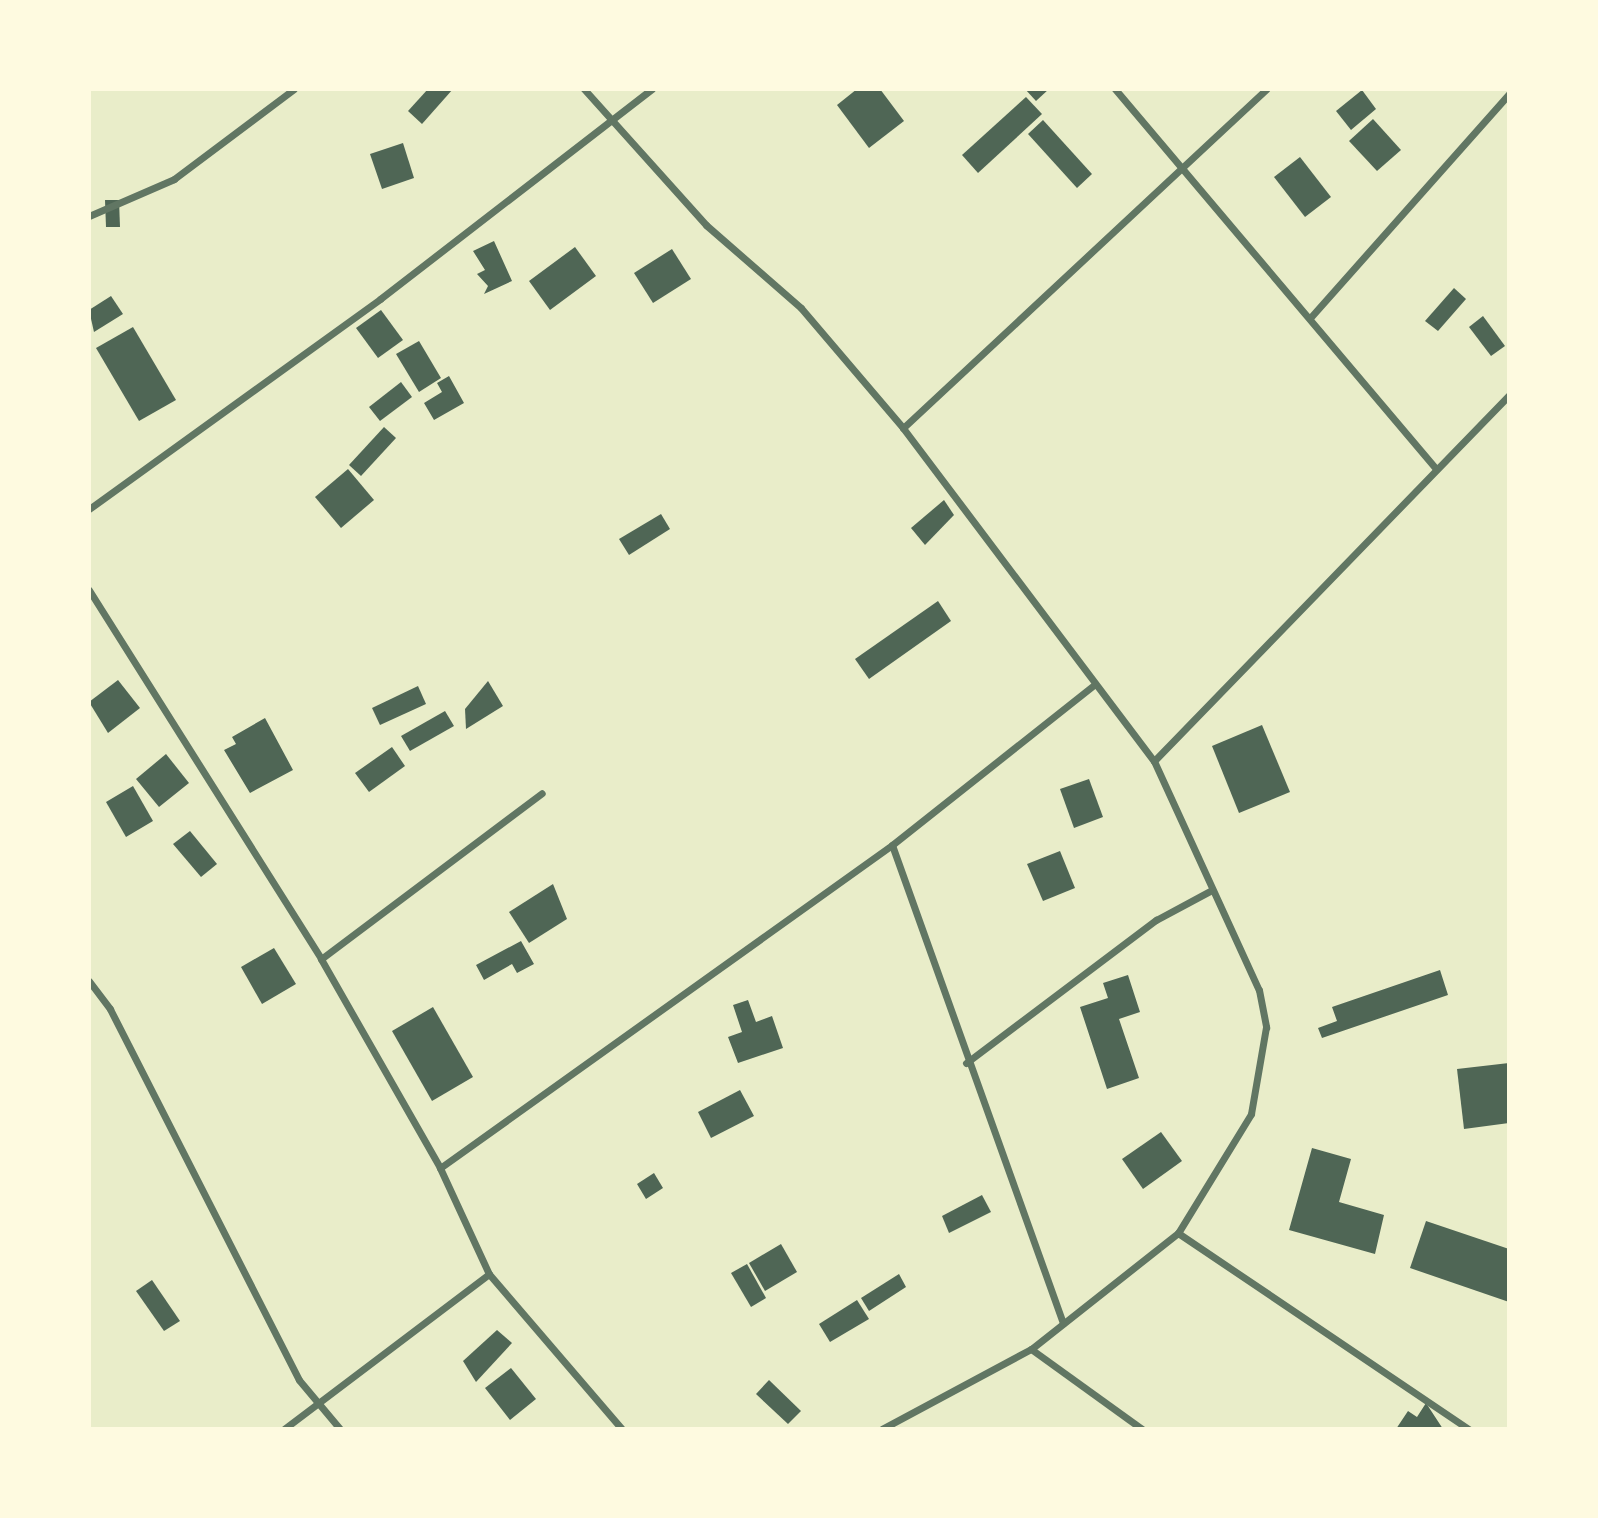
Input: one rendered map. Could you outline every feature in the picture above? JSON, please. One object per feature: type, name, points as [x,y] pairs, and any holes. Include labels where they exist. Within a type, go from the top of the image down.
[{"type":"street","points":[[89,216],[174,179],[294,89]]},
{"type":"street","points":[[584,89],[615,120],[706,225],[801,308],[903,428],[1154,761],[1210,891],[1259,990],[1266,1027],[1251,1114],[1178,1233],[1031,1349],[882,1429]]},
{"type":"street","points":[[89,509],[615,120],[652,89]]},
{"type":"street","points":[[1115,89],[1184,166],[1436,469]]},
{"type":"street","points":[[903,428],[1266,89]]},
{"type":"street","points":[[1310,318],[1509,94]]},
{"type":"street","points":[[1154,761],[1509,395]]},
{"type":"street","points":[[89,590],[92,602],[321,959],[440,1168],[489,1274],[622,1429]]},
{"type":"street","points":[[440,1168],[892,845],[1095,684]]},
{"type":"street","points":[[321,959],[542,793]]},
{"type":"street","points":[[892,845],[966,1063],[1063,1324]]},
{"type":"street","points":[[966,1063],[1156,920],[1210,891]]},
{"type":"street","points":[[89,981],[110,1009],[299,1380],[340,1429]]},
{"type":"street","points":[[1178,1233],[1469,1429]]},
{"type":"street","points":[[284,1429],[318,1400],[489,1274]]},
{"type":"street","points":[[1031,1349],[1142,1429]]},
{"type":"building","points":[[428,89],[453,89],[422,124],[408,111]]},
{"type":"building","points":[[857,89],[880,89],[904,121],[869,148],[837,105]]},
{"type":"building","points":[[1025,89],[1049,89],[1036,101]]},
{"type":"building","points":[[1362,90],[1376,109],[1351,130],[1336,111]]},
{"type":"building","points":[[1026,97],[1042,114],[978,173],[962,155]]},
{"type":"building","points":[[1373,119],[1401,150],[1377,171],[1349,141]]},
{"type":"building","points":[[1043,120],[1092,174],[1077,188],[1028,134]]},
{"type":"building","points":[[403,143],[414,178],[382,189],[370,154]]},
{"type":"building","points":[[1300,157],[1331,197],[1305,217],[1274,177]]},
{"type":"building","points":[[105,200],[119,200],[120,227],[106,227]]},
{"type":"building","points":[[494,241],[512,281],[484,294],[488,286],[477,274],[485,270],[473,251]]},
{"type":"building","points":[[575,247],[596,276],[550,310],[529,281]]},
{"type":"building","points":[[672,249],[691,279],[653,303],[634,273]]},
{"type":"building","points":[[1454,288],[1466,299],[1438,331],[1425,321]]},
{"type":"building","points":[[111,296],[123,314],[94,332],[89,310]]},
{"type":"building","points":[[381,310],[403,340],[378,358],[356,328]]},
{"type":"building","points":[[1483,316],[1505,346],[1491,356],[1469,327]]},
{"type":"building","points":[[133,327],[176,400],[139,421],[96,348]]},
{"type":"building","points":[[419,341],[441,378],[419,392],[396,354]]},
{"type":"building","points":[[449,376],[464,403],[434,420],[424,403],[442,392],[437,383]]},
{"type":"building","points":[[401,382],[412,397],[380,421],[369,407]]},
{"type":"building","points":[[384,427],[396,438],[361,476],[349,465]]},
{"type":"building","points":[[348,469],[374,500],[341,528],[315,497]]},
{"type":"building","points":[[944,500],[954,515],[925,545],[911,528]]},
{"type":"building","points":[[661,514],[670,529],[629,555],[619,539]]},
{"type":"building","points":[[938,601],[951,621],[869,679],[855,659]]},
{"type":"building","points":[[118,680],[140,708],[108,733],[89,702]]},
{"type":"building","points":[[488,681],[503,706],[466,729],[465,709]]},
{"type":"building","points":[[418,686],[426,704],[380,725],[372,708]]},
{"type":"building","points":[[445,711],[454,726],[410,751],[401,736]]},
{"type":"building","points":[[265,718],[293,770],[250,793],[224,750],[236,744],[232,737]]},
{"type":"building","points":[[1262,725],[1290,792],[1239,813],[1212,746]]},
{"type":"building","points":[[392,747],[405,766],[369,792],[355,773]]},
{"type":"building","points":[[166,754],[189,783],[159,807],[136,779]]},
{"type":"building","points":[[1089,779],[1103,817],[1074,828],[1060,789]]},
{"type":"building","points":[[133,786],[153,821],[126,837],[106,802]]},
{"type":"building","points":[[190,831],[217,864],[201,877],[173,844]]},
{"type":"building","points":[[1060,851],[1075,888],[1043,901],[1027,864]]},
{"type":"building","points":[[553,884],[567,919],[529,943],[509,912]]},
{"type":"building","points":[[521,941],[534,964],[517,973],[512,964],[484,980],[476,965]]},
{"type":"building","points":[[274,948],[296,984],[262,1004],[241,967]]},
{"type":"building","points":[[1440,970],[1448,995],[1322,1038],[1318,1028],[1337,1021],[1332,1007]]},
{"type":"building","points":[[1128,975],[1140,1012],[1119,1019],[1139,1078],[1107,1089],[1080,1007],[1108,998],[1103,983]]},
{"type":"building","points":[[748,1000],[756,1022],[772,1016],[783,1048],[738,1063],[728,1037],[742,1032],[733,1005]]},
{"type":"building","points":[[433,1007],[473,1077],[432,1101],[392,1031]]},
{"type":"building","points":[[1509,1063],[1509,1123],[1464,1129],[1457,1069]]},
{"type":"building","points":[[740,1090],[754,1116],[711,1138],[698,1112]]},
{"type":"building","points":[[1161,1132],[1182,1161],[1143,1189],[1122,1159]]},
{"type":"building","points":[[1312,1148],[1351,1159],[1339,1202],[1384,1215],[1375,1254],[1289,1230]]},
{"type":"building","points":[[654,1173],[663,1188],[646,1199],[637,1184]]},
{"type":"building","points":[[982,1195],[991,1212],[949,1233],[942,1216]]},
{"type":"building","points":[[1426,1221],[1509,1249],[1509,1302],[1410,1268]]},
{"type":"building","points":[[781,1244],[797,1272],[765,1291],[749,1263]]},
{"type":"building","points":[[747,1264],[766,1298],[751,1307],[731,1273]]},
{"type":"building","points":[[899,1274],[906,1287],[869,1311],[861,1298]]},
{"type":"building","points":[[152,1280],[180,1321],[164,1331],[136,1291]]},
{"type":"building","points":[[857,1300],[869,1319],[830,1342],[819,1324]]},
{"type":"building","points":[[497,1330],[512,1343],[476,1382],[463,1361]]},
{"type":"building","points":[[511,1368],[536,1399],[510,1420],[485,1388]]},
{"type":"building","points":[[769,1380],[801,1411],[788,1424],[756,1394]]},
{"type":"building","points":[[1426,1403],[1443,1429],[1396,1429],[1408,1411],[1417,1417]]}]
